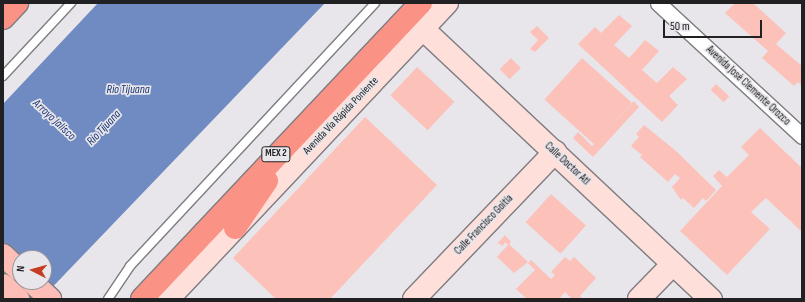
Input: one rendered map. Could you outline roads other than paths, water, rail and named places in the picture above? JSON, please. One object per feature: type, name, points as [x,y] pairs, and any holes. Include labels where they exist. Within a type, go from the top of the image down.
[{"type":"highway","points":[[3,18],[18,3]]},
{"type":"highway","name":"Avenida Vía Rápida Poniente","points":[[142,299],[312,116],[421,3]]},
{"type":"highway","points":[[235,228],[312,116]]},
{"type":"main road","points":[[3,255],[12,263]]},
{"type":"main road","points":[[3,285],[18,299]]},
{"type":"main road","points":[[40,290],[50,299]]},
{"type":"street","name":"Avenida Vía Rápida Poniente","points":[[168,299],[447,3]]},
{"type":"street","name":"Avenida José Clemente Orozco","points":[[658,3],[802,136]]},
{"type":"street","name":"Calle Doctor Atl","points":[[423,29],[711,299]]},
{"type":"street","name":"Calle Francisco Goitia","points":[[414,299],[555,152]]},
{"type":"street","points":[[639,299],[673,264]]},
{"type":"lane","points":[[3,76],[71,3]]},
{"type":"lane","points":[[108,299],[130,266],[375,3]]},
{"type":"water","name":"Rio Tijuana","points":[[98,3],[325,3],[52,288],[52,250],[12,250],[12,290],[50,290],[41,299],[3,299],[3,104]]},
{"type":"water label","name":"Arroyo Jalisco","points":[[54,120]]},
{"type":"water label","name":"Río Tijuana","points":[[104,128]]}]
